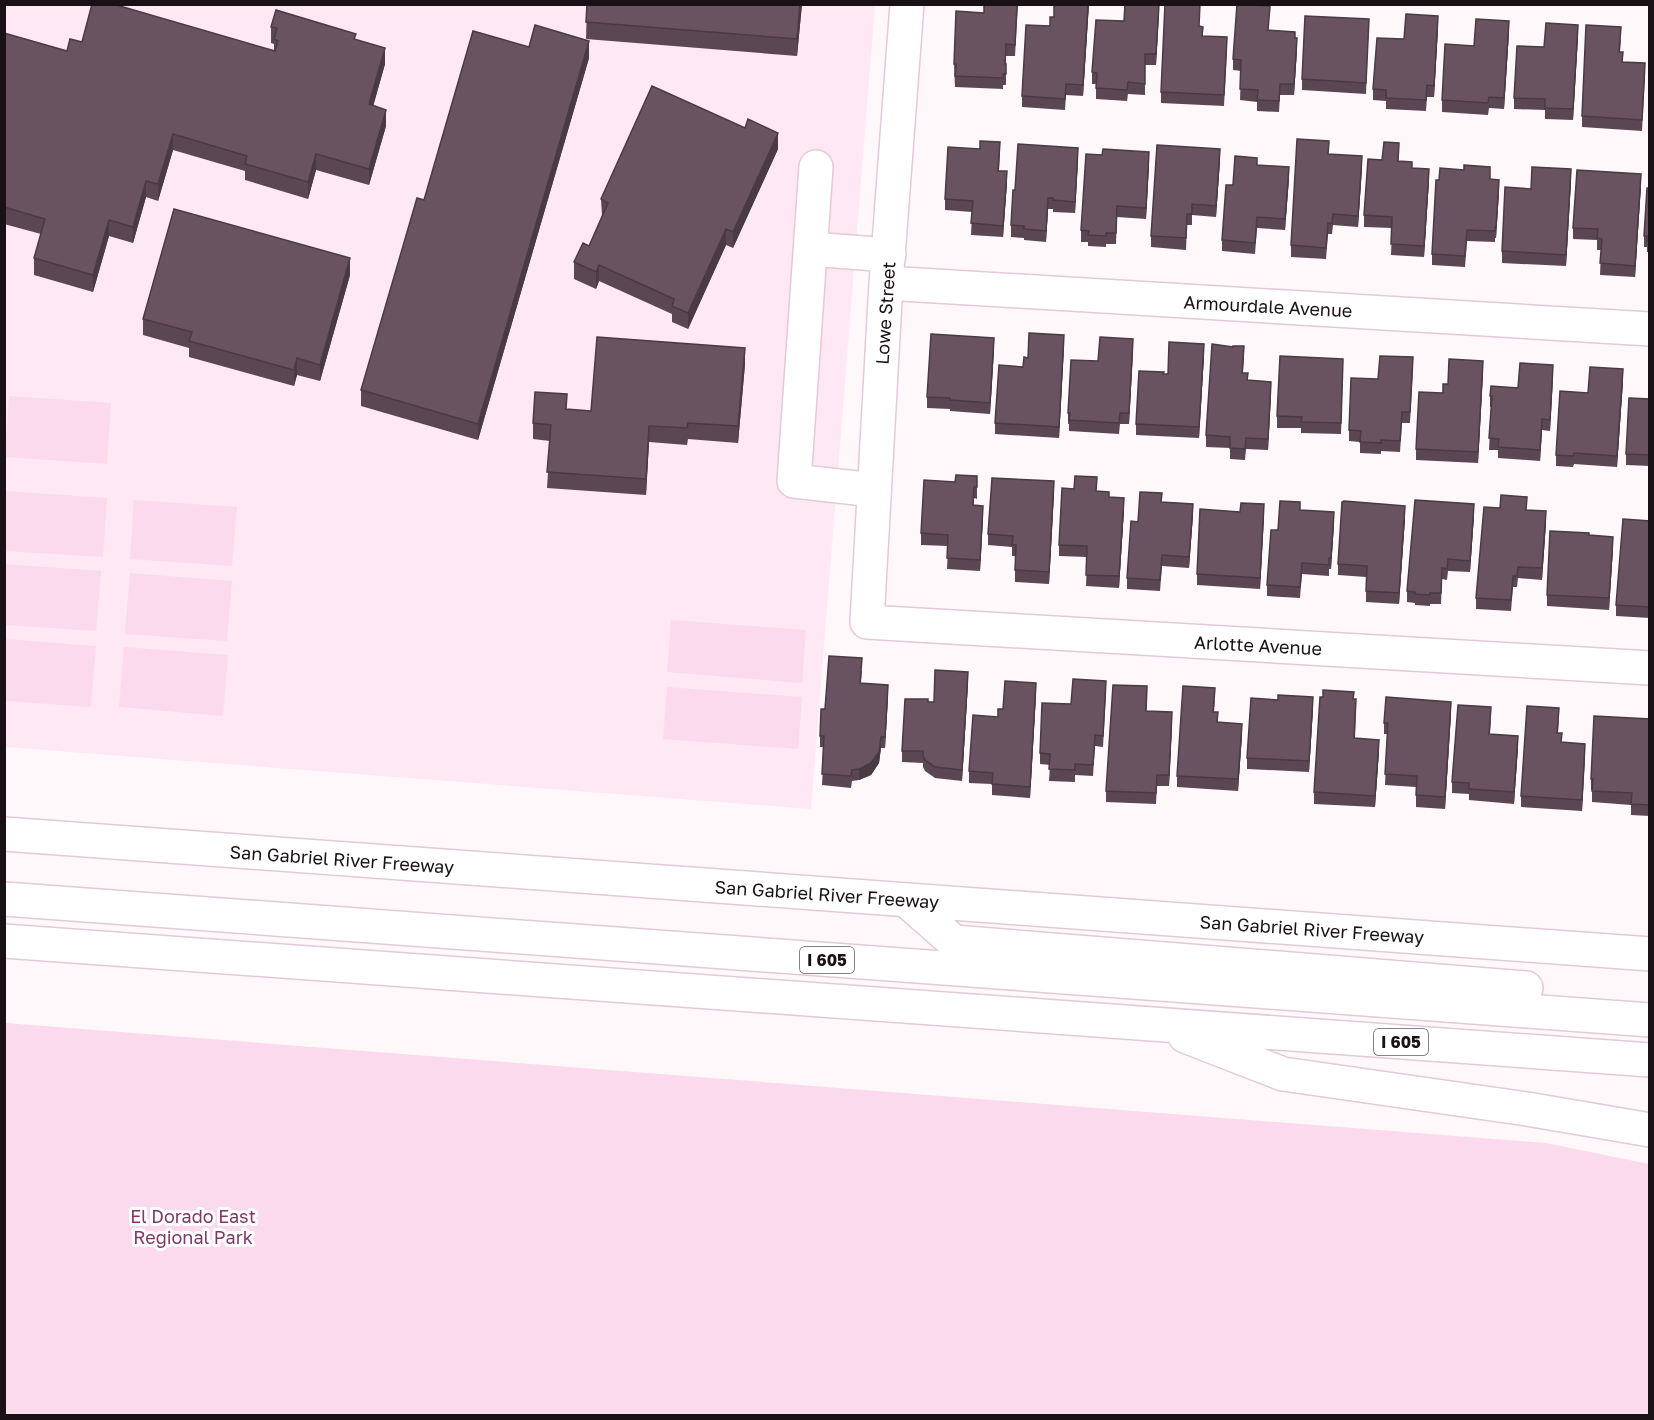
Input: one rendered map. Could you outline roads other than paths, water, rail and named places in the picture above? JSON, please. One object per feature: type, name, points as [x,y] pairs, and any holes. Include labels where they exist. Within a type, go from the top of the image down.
[{"type":"main road","name":"Lowe Street","points":[[867,622],[888,269],[907,4]]},
{"type":"main road","points":[[816,167],[794,481],[874,490]]},
{"type":"main road","name":"Armourdale Avenue","points":[[811,249],[888,269],[1650,329]]},
{"type":"main road","name":"Arlotte Avenue","points":[[867,622],[1650,668]]},
{"type":"main road","name":"San Gabriel River Freeway","points":[[4,834],[1650,954]]},
{"type":"main road","name":"I 605","points":[[4,899],[1650,1020]]},
{"type":"main road","points":[[906,900],[954,942],[1650,997]]},
{"type":"main road","name":"I 605","points":[[4,941],[1650,1060]]},
{"type":"main road","points":[[1152,1023],[1283,1074],[1527,1109],[1650,1130]]},
{"type":"park label","name":"El Dorado East Regional Park","points":[[193,1226]]}]
